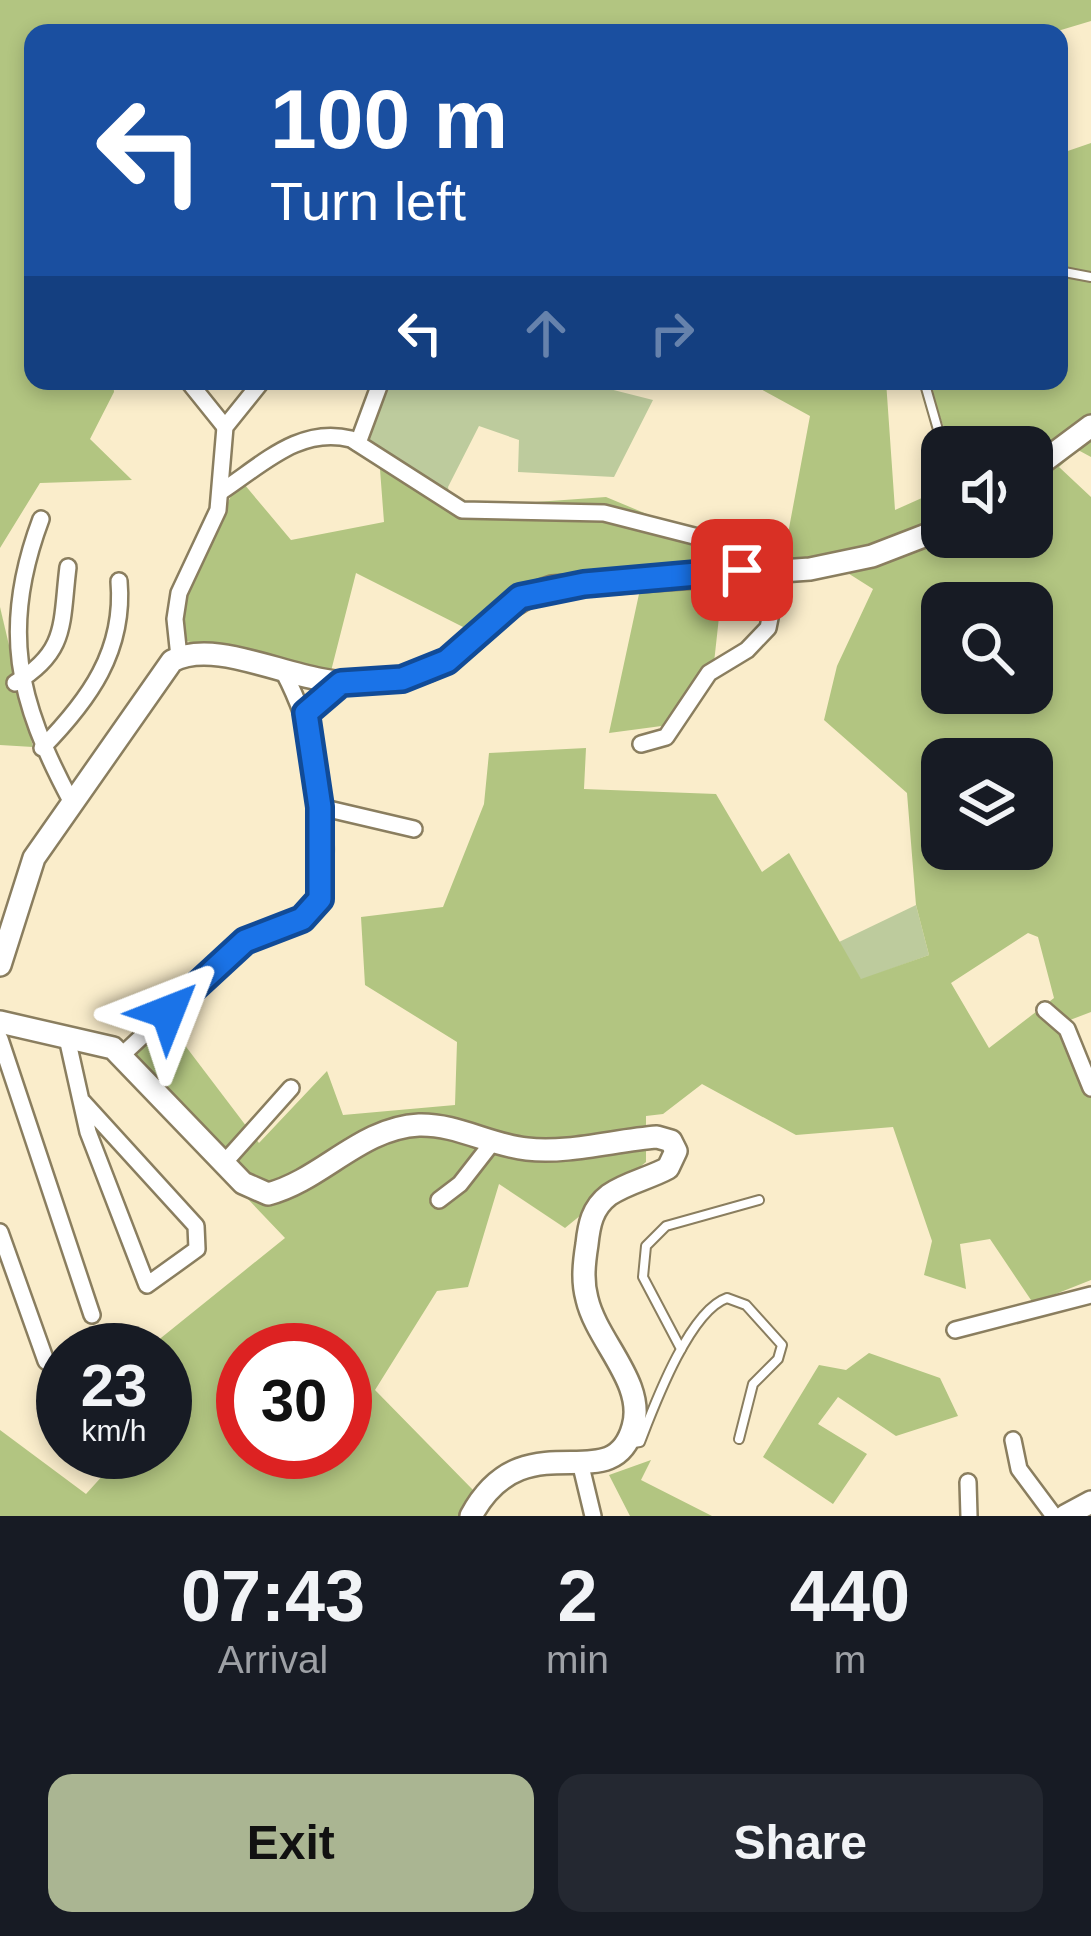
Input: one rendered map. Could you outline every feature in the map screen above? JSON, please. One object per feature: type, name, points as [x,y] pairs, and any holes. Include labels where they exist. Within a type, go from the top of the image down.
[{"type":"street","points":[[195,390],[225,428]]},
{"type":"street","points":[[179,657],[175,619],[179,593],[222,491],[225,428],[253,390]]},
{"type":"street","points":[[358,443],[378,390]]},
{"type":"street","points":[[1053,454],[1091,426]]},
{"type":"street","points":[[222,491],[309,436],[331,434],[358,443],[462,510],[623,518],[698,537],[742,570]]},
{"type":"street","points":[[41,519],[14,576],[15,683],[71,801]]},
{"type":"street","points":[[2,957],[34,859],[71,801],[179,657],[196,652],[234,657],[284,673],[341,683],[402,679],[447,661],[520,597],[536,592],[742,570],[778,574],[872,556],[921,537]]},
{"type":"street","points":[[15,683],[43,667],[55,651],[68,567]]},
{"type":"street","points":[[641,744],[666,737],[709,673],[747,650],[768,628],[778,574]]},
{"type":"street","points":[[43,748],[76,713],[102,673],[118,634],[119,581]]},
{"type":"street","points":[[122,1055],[245,941],[312,911],[323,884],[320,807],[306,713],[284,673]]},
{"type":"street","points":[[306,713],[341,683]]},
{"type":"street","points":[[320,807],[414,829]]},
{"type":"street","points":[[1045,1010],[1067,1029],[1091,1088]]},
{"type":"street","points":[[0,1022],[113,1048],[253,1191],[268,1193],[367,1139],[417,1125],[461,1130],[492,1143],[532,1150],[656,1137],[674,1145],[668,1168],[612,1193],[589,1225],[583,1274],[587,1302],[635,1399],[627,1444],[608,1462],[535,1461],[507,1473],[485,1492],[471,1516]]},
{"type":"street","points":[[67,1038],[72,1078],[96,1154],[147,1285],[197,1249],[196,1226],[83,1102]]},
{"type":"street","points":[[0,1040],[6,1080],[92,1315]]},
{"type":"street","points":[[224,1163],[291,1088]]},
{"type":"street","points":[[439,1200],[460,1184],[492,1143]]},
{"type":"street","points":[[0,1232],[36,1333]]},
{"type":"street","points":[[955,1330],[1091,1295]]},
{"type":"street","points":[[1013,1440],[1019,1469],[1054,1516]]},
{"type":"street","points":[[580,1462],[593,1516]]},
{"type":"street","points":[[968,1482],[969,1516]]},
{"type":"street","points":[[1065,1516],[1091,1502]]},
{"type":"lane","points":[[927,390],[938,426]]},
{"type":"lane","points":[[682,1351],[644,1277],[646,1246],[666,1226],[759,1200]]},
{"type":"lane","points":[[627,1444],[640,1442],[682,1351],[710,1306],[727,1298],[746,1305],[780,1340],[781,1355],[753,1384],[740,1439]]},
{"type":"green space","points":[[0,0],[1091,0],[1091,21],[1068,28],[1068,24],[24,24],[24,390],[114,390],[90,439],[132,480],[40,483],[0,548]]},
{"type":"green space","points":[[1091,143],[1091,457],[1078,450],[1059,467],[1091,497],[1091,1012],[1070,1020],[1091,1072],[1091,1280],[1033,1303],[990,1239],[960,1244],[966,1289],[924,1275],[932,1241],[893,1127],[796,1135],[702,1084],[663,1114],[646,1116],[646,1162],[565,1228],[499,1184],[468,1287],[437,1291],[375,1390],[474,1491],[467,1516],[0,1516],[0,1430],[36,1457],[36,1479],[66,1479],[86,1494],[100,1479],[192,1479],[192,1323],[180,1323],[285,1238],[117,1062],[168,1023],[259,1143],[327,1071],[343,1115],[455,1105],[457,1042],[365,985],[361,917],[443,907],[484,804],[489,753],[586,748],[584,789],[716,794],[762,872],[789,853],[861,979],[929,955],[916,905],[907,793],[824,720],[837,666],[873,589],[843,570],[778,587],[810,416],[762,390],[887,390],[895,510],[921,498],[921,558],[1053,558],[1053,426],[943,426],[930,390],[1068,390],[1068,151]],"holes":[[[1028,933],[1038,937],[1054,998],[989,1048],[951,983]]]},
{"type":"green space","points":[[383,390],[614,390],[653,400],[614,477],[518,472],[519,440],[479,426],[448,487],[452,508],[364,438]]},
{"type":"green space","points":[[379,456],[452,508],[606,497],[714,542],[696,563],[513,601],[471,631],[356,573],[330,675],[186,641],[180,609],[239,478],[291,540],[384,522]]},
{"type":"green space","points":[[766,578],[769,597],[719,617],[712,681],[669,725],[609,733],[639,594]]},
{"type":"green space","points":[[0,607],[33,747],[0,745]]},
{"type":"green space","points":[[916,905],[929,955],[861,980],[839,942]]},
{"type":"green space","points":[[869,1353],[940,1378],[958,1416],[896,1436],[838,1397],[818,1424],[867,1454],[833,1504],[763,1457],[819,1365],[846,1370]]},
{"type":"green space","points":[[651,1460],[641,1480],[712,1516],[630,1516],[609,1475]]},
{"type":"route","points":[[168,1012],[245,941],[302,919],[320,899],[320,807],[306,713],[326,694],[341,683],[402,679],[447,661],[520,597],[552,587],[742,570]]}]
